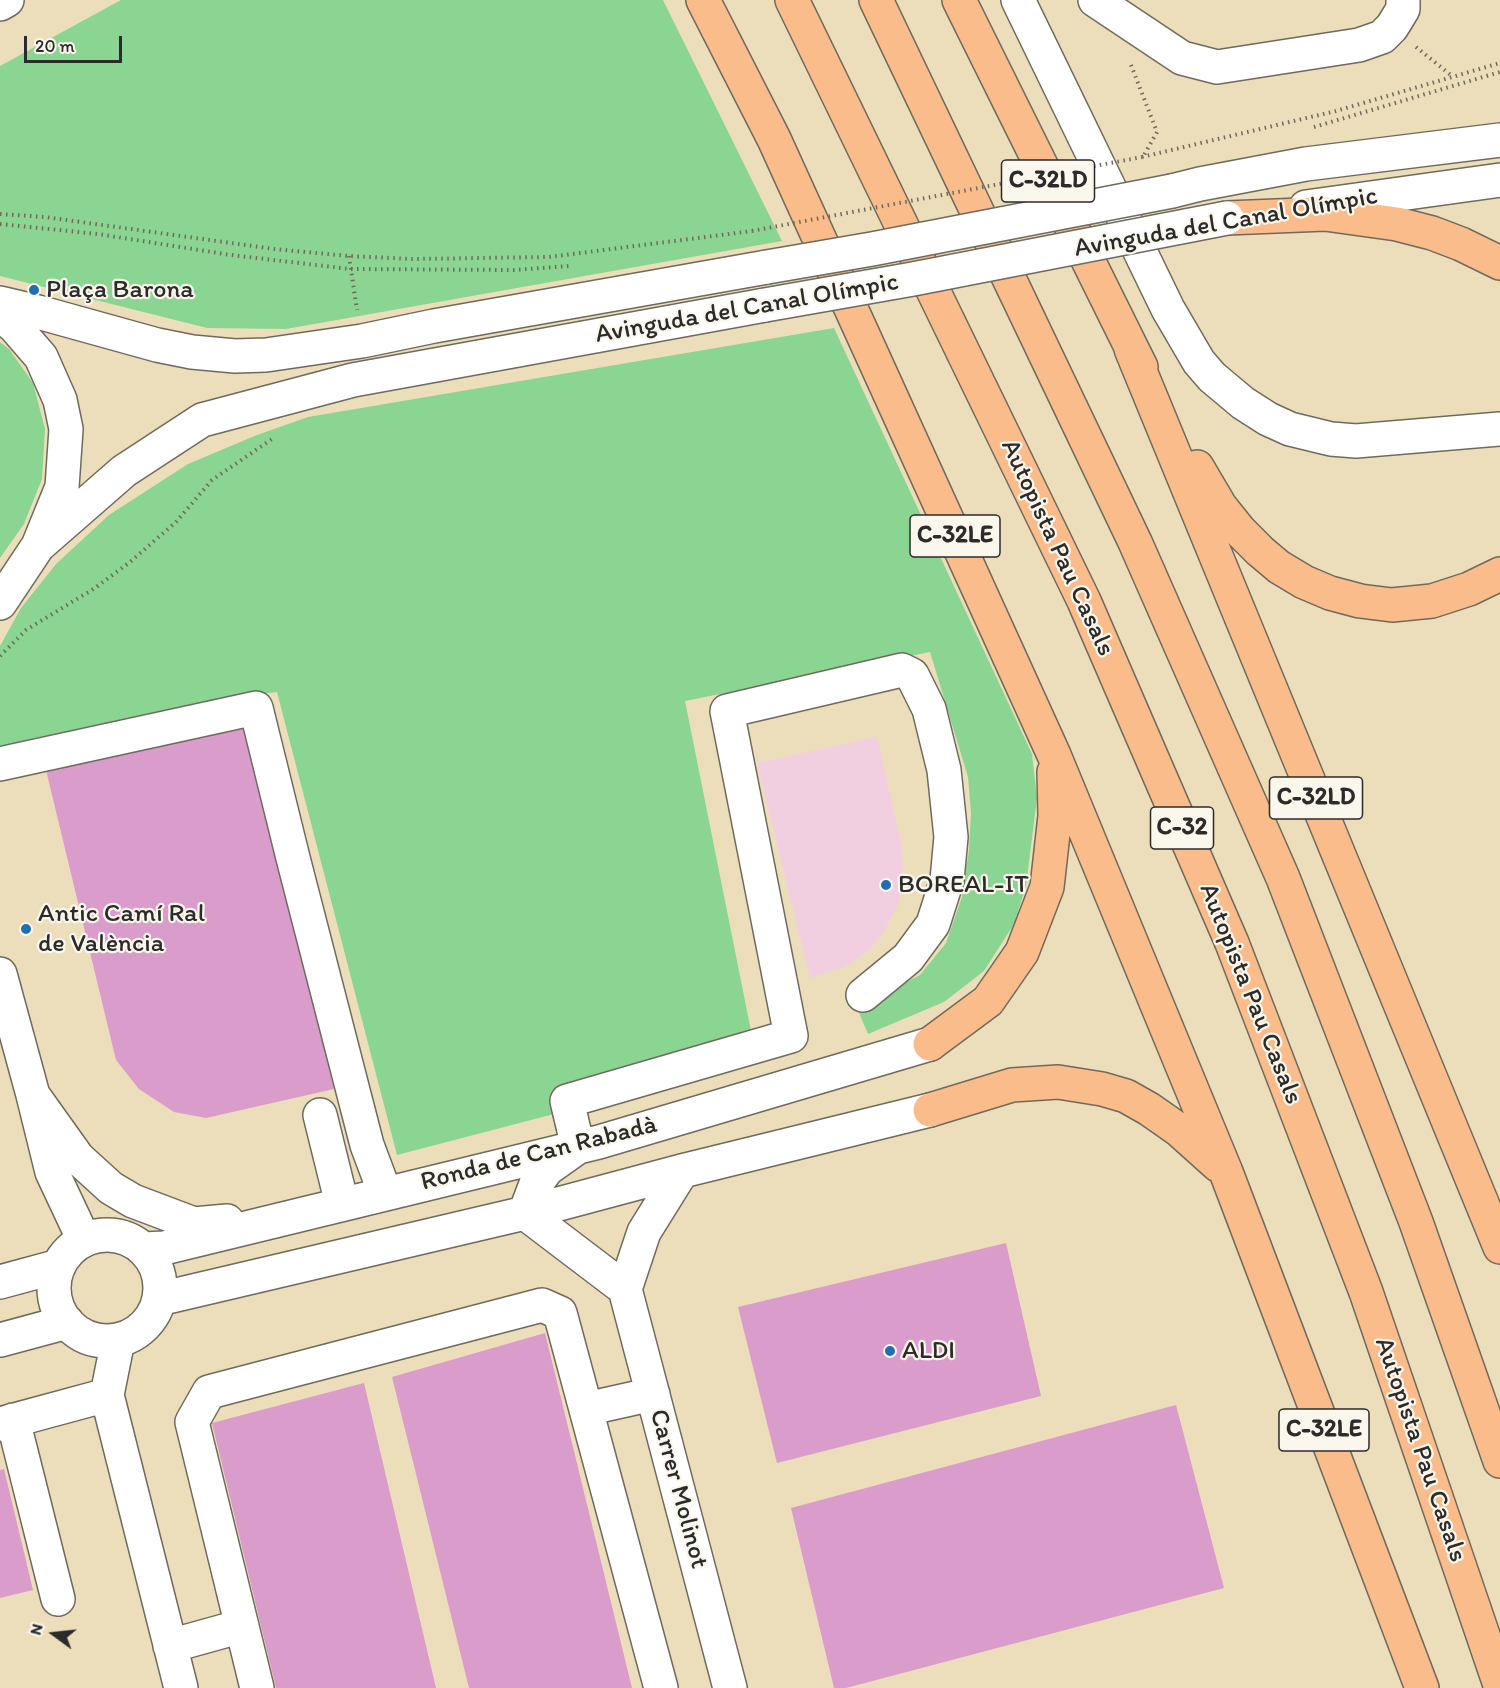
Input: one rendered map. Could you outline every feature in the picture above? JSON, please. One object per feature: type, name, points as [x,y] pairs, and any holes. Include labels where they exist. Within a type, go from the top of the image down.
[{"type":"highway","name":"C-32LE","points":[[703,0],[774,139],[1054,755],[1226,1172],[1422,1688]]},
{"type":"highway","name":"Autopista Pau Casals","points":[[792,0],[1084,601],[1232,943],[1366,1292],[1500,1685]]},
{"type":"highway","name":"C-32","points":[[876,0],[1135,542],[1283,878],[1416,1222],[1500,1461]]},
{"type":"highway","name":"C-32LD","points":[[959,0],[1131,349],[1500,1247]]},
{"type":"highway","points":[[1227,218],[1325,214],[1397,224],[1432,233],[1471,248],[1500,263]]},
{"type":"highway","points":[[1131,349],[1220,506],[1239,531],[1279,567],[1304,582],[1330,593],[1360,601],[1392,605],[1432,601],[1469,589],[1500,574]]},
{"type":"highway","points":[[930,1044],[988,1001],[1022,952],[1047,887],[1055,816],[1054,755]]},
{"type":"highway","points":[[930,1110],[1012,1085],[1058,1082],[1102,1089],[1126,1096],[1149,1109],[1179,1130],[1226,1172]]},
{"type":"street","points":[[0,4],[7,0]]},
{"type":"street","points":[[1018,0],[1168,309],[1190,347],[1212,377],[1243,403],[1268,419],[1290,429],[1331,439],[1356,441],[1500,429]]},
{"type":"street","points":[[1095,0],[1182,57],[1217,67],[1359,45],[1382,37],[1398,14]]},
{"type":"street","name":"Avinguda del Canal Olímpic","points":[[0,303],[157,345],[192,352],[235,356],[266,355],[362,341],[469,319],[872,249],[1306,164],[1500,140]]},
{"type":"street","name":"Avinguda del Canal Olímpic","points":[[38,546],[124,471],[202,420],[353,380],[924,277],[1227,218],[1500,180]]},
{"type":"street","points":[[0,314],[15,327],[40,357],[60,400],[66,429],[62,487],[38,546],[0,603]]},
{"type":"street","points":[[682,1171],[644,1232],[625,1289],[525,1213],[536,1184],[547,1169],[578,1146],[567,1101],[790,1036],[727,711],[902,670],[912,675],[929,709],[944,770],[951,837],[947,880],[933,924],[915,950],[863,995]]},
{"type":"street","points":[[0,764],[256,708],[367,1145],[385,1193]]},
{"type":"street","points":[[0,974],[52,1172],[84,1240]]},
{"type":"street","name":"Ronda de Can Rabadà","points":[[144,1249],[164,1248],[578,1146],[930,1044]]},
{"type":"street","points":[[33,1095],[78,1158],[111,1188],[133,1202],[194,1224],[294,1216]]},
{"type":"street","name":"Ronda de Can Rabadà","points":[[159,1299],[525,1213],[682,1171],[930,1110]]},
{"type":"street","points":[[320,1115],[342,1204]]},
{"type":"street","points":[[115,1235],[131,1240],[144,1249],[154,1263],[160,1281],[159,1299],[154,1313],[144,1326],[132,1335],[118,1340],[103,1341],[77,1332],[59,1310],[55,1295],[55,1280],[59,1266],[69,1251],[84,1240],[115,1235]]},
{"type":"street","points":[[0,1282],[59,1266]]},
{"type":"street","name":"Carrer Molinot","points":[[625,1289],[730,1688]]},
{"type":"street","points":[[257,1688],[192,1422],[209,1392],[542,1305],[560,1314],[661,1688]]},
{"type":"street","points":[[0,1340],[67,1322]]},
{"type":"street","points":[[118,1340],[107,1395],[181,1688]]},
{"type":"street","points":[[586,1409],[653,1394]]},
{"type":"street","points":[[58,1599],[7,1422],[107,1395]]},
{"type":"street","points":[[170,1646],[242,1626]]},
{"type":"path","points":[[1398,14],[1453,77]]},
{"type":"path","points":[[1128,57],[1157,132],[1142,157]]},
{"type":"path","points":[[0,214],[45,217],[274,249],[349,256],[412,259],[549,257],[752,231],[1142,157],[1336,111],[1500,63]]},
{"type":"path","points":[[1306,130],[1500,72]]},
{"type":"path","points":[[0,224],[98,234],[231,255],[350,269],[514,270],[570,266]]},
{"type":"path","points":[[349,256],[358,314]]},
{"type":"path","points":[[0,656],[26,630],[95,588],[130,562],[176,522],[212,480],[279,435]]},
{"type":"shaded area","points":[[877,737],[902,848],[903,884],[897,907],[870,950],[845,967],[810,978],[757,763]]},
{"type":"green space","points":[[121,0],[663,0],[782,241],[286,329],[207,328],[0,276],[0,66]]},
{"type":"green space","points":[[834,328],[1032,754],[1037,798],[1026,886],[1014,924],[984,971],[944,1002],[868,1034],[857,1008],[920,975],[946,943],[962,897],[969,850],[971,813],[968,777],[930,652],[685,701],[757,1061],[397,1155],[277,692],[246,696],[0,751],[0,646],[21,608],[56,564],[109,515],[188,464],[257,435],[308,417]]},
{"type":"green space","points":[[0,342],[9,349],[33,383],[45,429],[42,479],[24,524],[0,558]]},
{"type":"building","points":[[244,722],[334,1089],[206,1118],[174,1112],[139,1089],[116,1060],[46,770]]},
{"type":"building","name":"ALDI","points":[[1006,1243],[1041,1396],[777,1463],[738,1307]]},
{"type":"building","points":[[545,1333],[632,1688],[469,1688],[392,1377]]},
{"type":"building","points":[[364,1383],[436,1688],[276,1688],[212,1423]]},
{"type":"building","points":[[1176,1405],[1224,1588],[846,1688],[834,1688],[791,1508]]},
{"type":"building","points":[[4,1469],[33,1590],[0,1598],[0,1470]]},
{"type":"place","name":"Plaça Barona","points":[[34,290]]},
{"type":"place","name":"BOREAL-IT","points":[[886,885]]},
{"type":"place","name":"Antic Camí Ral de València","points":[[26,929]]},
{"type":"place","name":"ALDI","points":[[890,1351]]}]
